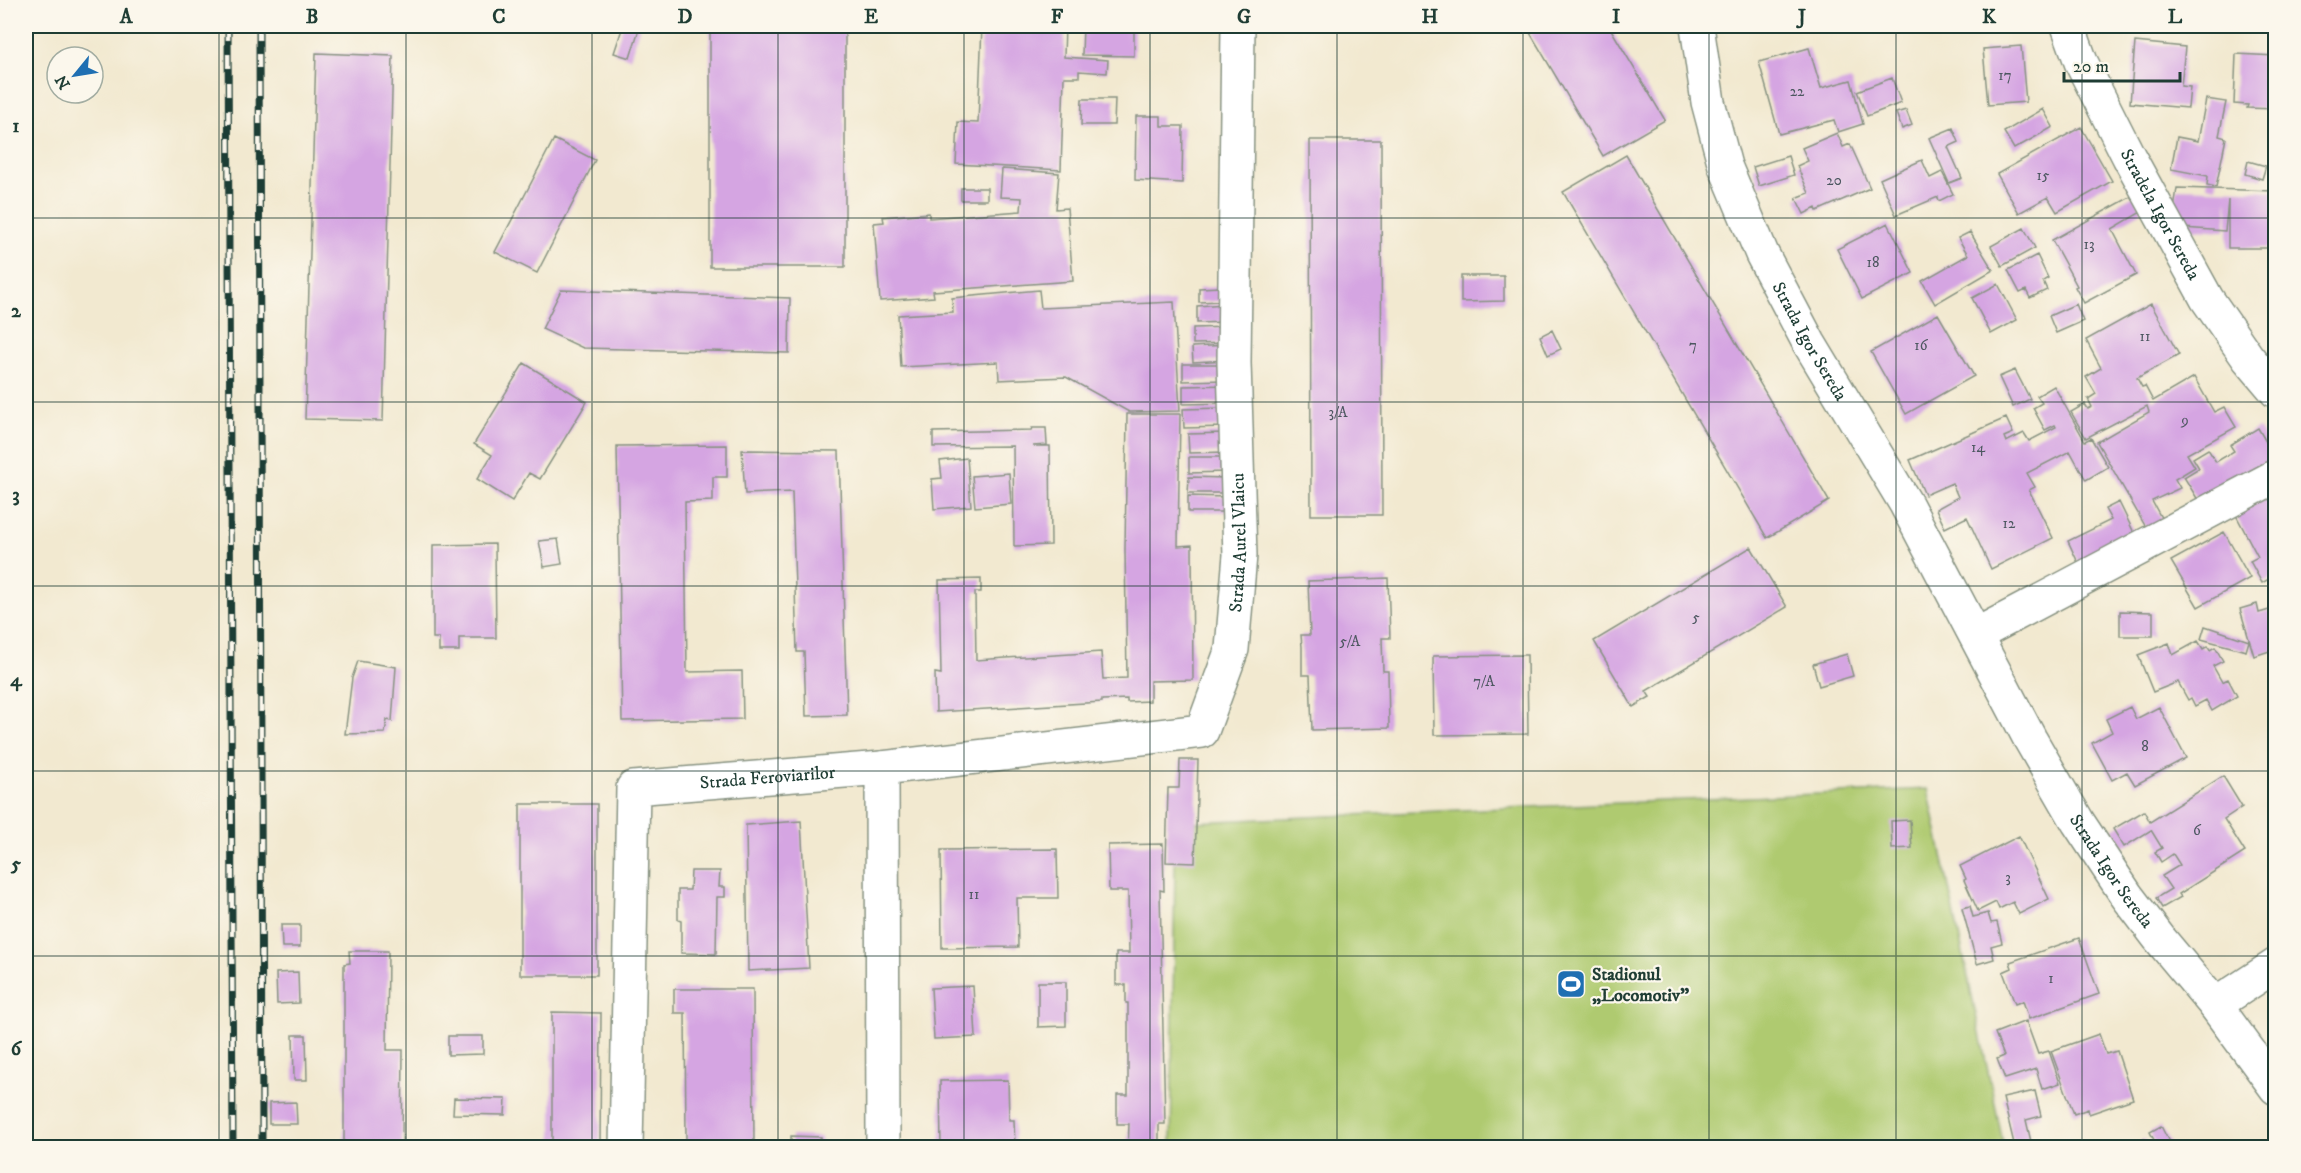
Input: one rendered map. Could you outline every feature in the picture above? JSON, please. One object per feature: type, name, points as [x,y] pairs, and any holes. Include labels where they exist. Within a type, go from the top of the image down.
[{"type":"street","name":"Strada Aurel Vlaicu","points":[[882,768],[1202,731],[1233,649],[1240,555],[1234,363],[1238,26]]},
{"type":"street","name":"Strada Igor Sereda","points":[[1697,26],[1708,102],[1725,166],[1762,254],[1809,343],[1906,504],[2030,739],[2078,822],[2134,905],[2215,1005],[2276,1088]]},
{"type":"street","name":"Stradela Igor Sereda","points":[[2068,26],[2081,62],[2129,158],[2207,299],[2248,358],[2276,391]]},
{"type":"street","points":[[1976,636],[2276,476]]},
{"type":"street","name":"Strada Feroviarilor","points":[[626,1148],[633,788],[882,768]]},
{"type":"street","points":[[882,768],[883,1148]]},
{"type":"street","points":[[2215,1005],[2276,965]]},
{"type":"green space","name":"Stadionul „Locomotiv”","points":[[1928,789],[2004,1147],[1171,1148],[1175,864],[1173,823]]},
{"type":"building","points":[[623,26],[640,26],[630,58],[614,53]]},
{"type":"building","points":[[710,26],[845,26],[845,267],[710,267]]},
{"type":"building","points":[[982,26],[1065,26],[1064,57],[1108,60],[1107,73],[1079,71],[1079,77],[1064,77],[1061,170],[956,164],[958,122],[978,123]]},
{"type":"building","points":[[1083,26],[1134,26],[1134,56],[1082,55]]},
{"type":"building","points":[[1526,26],[1609,26],[1665,120],[1603,156]]},
{"type":"building","points":[[2135,42],[2185,47],[2181,86],[2190,87],[2188,108],[2130,103]]},
{"type":"building","points":[[2021,46],[2026,102],[1988,105],[1983,49]]},
{"type":"building","points":[[1809,48],[1821,88],[1851,80],[1863,124],[1838,132],[1834,120],[1779,134],[1759,62]]},
{"type":"building","points":[[316,53],[393,56],[383,421],[305,419]]},
{"type":"building","points":[[2236,54],[2276,56],[2276,109],[2247,108],[2248,105],[2234,104]]},
{"type":"building","points":[[1892,78],[1901,103],[1867,116],[1857,91]]},
{"type":"building","points":[[1082,99],[1115,99],[1114,125],[1081,125]]},
{"type":"building","points":[[2206,99],[2226,102],[2219,136],[2226,138],[2216,187],[2207,185],[2208,176],[2171,169],[2177,137],[2198,141]]},
{"type":"building","points":[[2043,109],[2053,127],[2014,149],[2004,132]]},
{"type":"building","points":[[1906,110],[1912,125],[1902,129],[1896,113]]},
{"type":"building","points":[[1136,116],[1161,116],[1161,126],[1183,126],[1182,183],[1135,180]]},
{"type":"building","points":[[2081,127],[2112,181],[2057,212],[2048,197],[2019,213],[1997,174]]},
{"type":"building","points":[[1953,128],[1959,142],[1948,147],[1962,178],[1949,183],[1929,138]]},
{"type":"building","points":[[1837,133],[1843,147],[1850,144],[1870,188],[1817,211],[1816,208],[1804,214],[1796,198],[1809,193],[1797,166],[1808,161],[1802,148]]},
{"type":"building","points":[[554,139],[595,160],[537,273],[495,252]]},
{"type":"building","points":[[1310,140],[1381,140],[1382,515],[1311,515]]},
{"type":"building","points":[[1626,155],[1829,501],[1767,538],[1563,192]]},
{"type":"building","points":[[1788,156],[1794,175],[1759,186],[1753,167]]},
{"type":"building","points":[[1922,160],[1930,178],[1942,172],[1953,194],[1939,201],[1938,197],[1896,215],[1880,179]]},
{"type":"building","points":[[2248,161],[2266,166],[2262,179],[2245,174]]},
{"type":"building","points":[[1002,169],[1059,173],[1056,209],[1067,208],[1073,281],[933,291],[934,297],[880,301],[874,223],[884,222],[883,217],[929,213],[929,218],[1021,211],[1022,198],[1000,197]]},
{"type":"building","points":[[961,188],[987,188],[987,200],[961,200]]},
{"type":"building","points":[[2177,188],[2276,191],[2276,248],[2228,248],[2228,200],[2225,231],[2183,228],[2174,210]]},
{"type":"building","points":[[2134,195],[2143,211],[2112,229],[2136,275],[2084,303],[2052,240]]},
{"type":"building","points":[[1888,223],[1913,273],[1862,299],[1837,249]]},
{"type":"building","points":[[2024,228],[2035,248],[2002,266],[1991,246]]},
{"type":"building","points":[[1970,232],[1993,270],[1935,304],[1922,281],[1968,255],[1958,238]]},
{"type":"building","points":[[2037,255],[2048,278],[2043,281],[2047,290],[2030,298],[2026,290],[2020,293],[2008,270]]},
{"type":"building","points":[[1461,276],[1504,276],[1504,301],[1461,302]]},
{"type":"building","points":[[1998,284],[2017,320],[1991,334],[1972,298]]},
{"type":"building","points":[[1221,287],[1222,301],[1199,302],[1199,288]]},
{"type":"building","points":[[561,290],[790,298],[789,353],[583,348],[542,329]]},
{"type":"building","points":[[1039,290],[1041,308],[1174,302],[1180,411],[1129,412],[1066,377],[999,380],[998,362],[901,367],[898,315],[953,312],[952,298]]},
{"type":"building","points":[[1224,304],[1225,322],[1197,323],[1197,306]]},
{"type":"building","points":[[2076,304],[2083,321],[2056,333],[2049,316]]},
{"type":"building","points":[[2151,304],[2179,355],[2137,378],[2142,387],[2145,386],[2153,401],[2194,377],[2214,412],[2224,407],[2236,427],[2187,454],[2195,467],[2175,479],[2180,488],[2152,501],[2166,527],[2151,536],[2097,442],[2149,412],[2147,406],[2086,438],[2071,412],[2085,404],[2088,409],[2092,407],[2088,399],[2096,394],[2086,377],[2101,368],[2086,340]]},
{"type":"building","points":[[1938,314],[1974,376],[1906,414],[1871,352]]},
{"type":"building","points":[[1230,327],[1230,343],[1193,344],[1193,328]]},
{"type":"building","points":[[1552,330],[1561,349],[1548,355],[1540,336]]},
{"type":"building","points":[[1227,345],[1228,360],[1193,362],[1192,347]]},
{"type":"building","points":[[524,363],[587,402],[540,479],[529,473],[512,501],[477,479],[492,455],[474,444]]},
{"type":"building","points":[[1183,364],[1227,364],[1227,380],[1183,381]]},
{"type":"building","points":[[2015,370],[2030,399],[2013,407],[1999,377]]},
{"type":"building","points":[[1231,385],[1231,403],[1183,404],[1183,386]]},
{"type":"building","points":[[2054,386],[2085,441],[2091,438],[2108,467],[2086,480],[2070,451],[2027,473],[2035,487],[2029,490],[2053,538],[1991,569],[1967,517],[1945,528],[1936,509],[1958,497],[1952,483],[1925,495],[1910,460],[2006,418],[2013,433],[2004,437],[2006,442],[2024,433],[2029,441],[2056,427],[2055,425],[2045,430],[2033,408],[2042,403],[2037,396]]},
{"type":"building","points":[[1224,408],[1225,427],[1184,428],[1183,409]]},
{"type":"building","points":[[1127,414],[1180,414],[1178,546],[1192,545],[1193,680],[1150,681],[1150,701],[1102,700],[1102,702],[936,712],[935,673],[941,674],[939,580],[981,579],[981,592],[975,592],[976,660],[1101,652],[1103,679],[1127,678],[1125,550]]},
{"type":"building","points":[[1032,428],[1046,428],[1047,445],[1033,446],[1050,446],[1051,545],[1014,546],[1013,446],[933,447],[933,432],[1031,430]]},
{"type":"building","points":[[2258,428],[2276,459],[2276,463],[2198,500],[2184,477],[2199,468],[2193,458],[2208,449],[2216,462],[2234,451],[2230,445]]},
{"type":"building","points":[[1226,433],[1226,452],[1189,453],[1188,434]]},
{"type":"building","points":[[727,445],[727,477],[713,477],[713,501],[685,502],[687,672],[742,671],[743,719],[622,721],[617,446]]},
{"type":"building","points":[[742,450],[839,451],[847,715],[806,716],[804,652],[797,652],[792,492],[745,494]]},
{"type":"building","points":[[1189,457],[1225,457],[1225,472],[1189,473]]},
{"type":"building","points":[[967,458],[971,506],[934,509],[932,479],[942,478],[940,461]]},
{"type":"building","points":[[1009,473],[1011,504],[975,507],[972,476]]},
{"type":"building","points":[[1189,477],[1226,478],[1226,493],[1188,493]]},
{"type":"building","points":[[2273,494],[2276,499],[2276,575],[2262,583],[2250,561],[2258,557],[2236,515]]},
{"type":"building","points":[[1188,496],[1227,497],[1227,512],[1188,512]]},
{"type":"building","points":[[2119,502],[2138,541],[2081,569],[2068,541],[2111,520],[2105,509]]},
{"type":"building","points":[[2224,532],[2250,578],[2198,607],[2171,561]]},
{"type":"building","points":[[558,539],[562,564],[544,567],[539,541]]},
{"type":"building","points":[[495,544],[496,638],[459,638],[459,651],[439,651],[439,638],[433,638],[433,545]]},
{"type":"building","points":[[1751,547],[1787,607],[1646,691],[1650,697],[1633,707],[1594,641]]},
{"type":"building","points":[[1388,578],[1390,638],[1382,638],[1383,671],[1388,671],[1389,728],[1312,730],[1310,675],[1302,675],[1301,635],[1310,635],[1308,581]]},
{"type":"building","points":[[2257,604],[2259,613],[2276,608],[2276,649],[2254,656],[2240,609]]},
{"type":"building","points":[[2120,611],[2153,612],[2153,636],[2120,636]]},
{"type":"building","points":[[2205,626],[2249,641],[2246,651],[2201,639]]},
{"type":"building","points":[[2198,641],[2203,649],[2208,646],[2210,650],[2215,647],[2223,661],[2213,666],[2222,682],[2228,679],[2237,696],[2212,711],[2206,700],[2195,706],[2191,698],[2188,700],[2178,682],[2153,692],[2138,655],[2169,643],[2173,655]]},
{"type":"building","points":[[1847,654],[1853,676],[1819,686],[1813,664]]},
{"type":"building","points":[[1527,655],[1528,734],[1434,735],[1433,656]]},
{"type":"building","points":[[358,661],[396,667],[392,721],[387,720],[385,733],[345,734],[352,678]]},
{"type":"building","points":[[2130,707],[2136,719],[2159,707],[2186,758],[2135,785],[2127,772],[2112,780],[2092,743],[2112,732],[2106,719]]},
{"type":"building","points":[[1180,760],[1198,760],[1195,863],[1166,862],[1168,788],[1179,788]]},
{"type":"building","points":[[2223,776],[2242,807],[2224,819],[2245,852],[2179,894],[2181,897],[2162,908],[2156,898],[2171,889],[2162,876],[2180,865],[2173,854],[2161,862],[2155,852],[2162,848],[2151,830],[2124,847],[2113,829],[2144,811],[2150,822]]},
{"type":"building","points":[[520,804],[597,804],[597,975],[520,975]]},
{"type":"building","points":[[1910,820],[1912,848],[1892,849],[1891,821]]},
{"type":"building","points":[[801,821],[809,968],[748,971],[746,825]]},
{"type":"building","points":[[2019,836],[2049,899],[2019,914],[2013,902],[1999,909],[1996,902],[1978,911],[1960,866]]},
{"type":"building","points":[[1163,844],[1164,891],[1160,890],[1165,1124],[1159,1124],[1159,1148],[1128,1148],[1129,1124],[1117,1124],[1117,1095],[1128,1095],[1128,1003],[1126,1003],[1126,985],[1116,985],[1116,953],[1129,953],[1128,891],[1109,891],[1108,845]]},
{"type":"building","points":[[1057,849],[1058,898],[1017,898],[1018,947],[942,948],[941,850]]},
{"type":"building","points":[[691,871],[720,871],[719,887],[725,887],[725,897],[717,897],[716,954],[681,953],[678,890],[690,890]]},
{"type":"building","points":[[1970,906],[1973,917],[1988,913],[1991,923],[1997,922],[2002,943],[1991,946],[1994,959],[1977,964],[1962,908]]},
{"type":"building","points":[[281,925],[300,925],[300,947],[282,947]]},
{"type":"building","points":[[2079,938],[2099,994],[2029,1019],[2023,1001],[2015,1004],[2003,972],[2012,968],[2010,962]]},
{"type":"building","points":[[349,951],[388,951],[387,1050],[403,1050],[402,1148],[344,1148],[344,964],[350,963]]},
{"type":"building","points":[[298,972],[299,1003],[277,1004],[276,973]]},
{"type":"building","points":[[1038,982],[1066,982],[1066,1026],[1038,1027]]},
{"type":"building","points":[[973,986],[976,1037],[934,1039],[931,988]]},
{"type":"building","points":[[674,989],[753,989],[754,1148],[677,1148],[677,1141],[686,1141],[685,1013],[674,1013]]},
{"type":"building","points":[[552,1012],[601,1013],[600,1148],[552,1148]]},
{"type":"building","points":[[2026,1021],[2038,1054],[2049,1051],[2060,1083],[2042,1089],[2036,1069],[2005,1079],[1997,1059],[2004,1056],[1995,1033]]},
{"type":"building","points":[[2099,1034],[2106,1054],[2117,1051],[2133,1099],[2089,1114],[2088,1109],[2074,1114],[2051,1051]]},
{"type":"building","points":[[293,1035],[306,1035],[307,1080],[294,1080]]},
{"type":"building","points":[[448,1036],[483,1036],[483,1054],[448,1055]]},
{"type":"building","points":[[1008,1080],[1009,1120],[1014,1120],[1015,1147],[941,1148],[940,1081]]},
{"type":"building","points":[[2035,1091],[2041,1116],[2026,1120],[2032,1146],[2015,1148],[2003,1098]]},
{"type":"building","points":[[454,1098],[506,1099],[505,1115],[453,1114]]},
{"type":"building","points":[[296,1102],[297,1124],[269,1124],[269,1103]]},
{"type":"building","points":[[2161,1126],[2172,1148],[2158,1148],[2150,1132]]},
{"type":"building","points":[[791,1136],[821,1137],[821,1148],[791,1148]]},
{"type":"building","points":[[2144,1139],[2151,1148],[2133,1148]]},
{"type":"railway","points":[[228,26],[233,1148]]},
{"type":"railway","points":[[259,26],[262,1148]]},
{"type":"place","name":"Stadionul „Locomotiv”","points":[[1571,984]]}]
